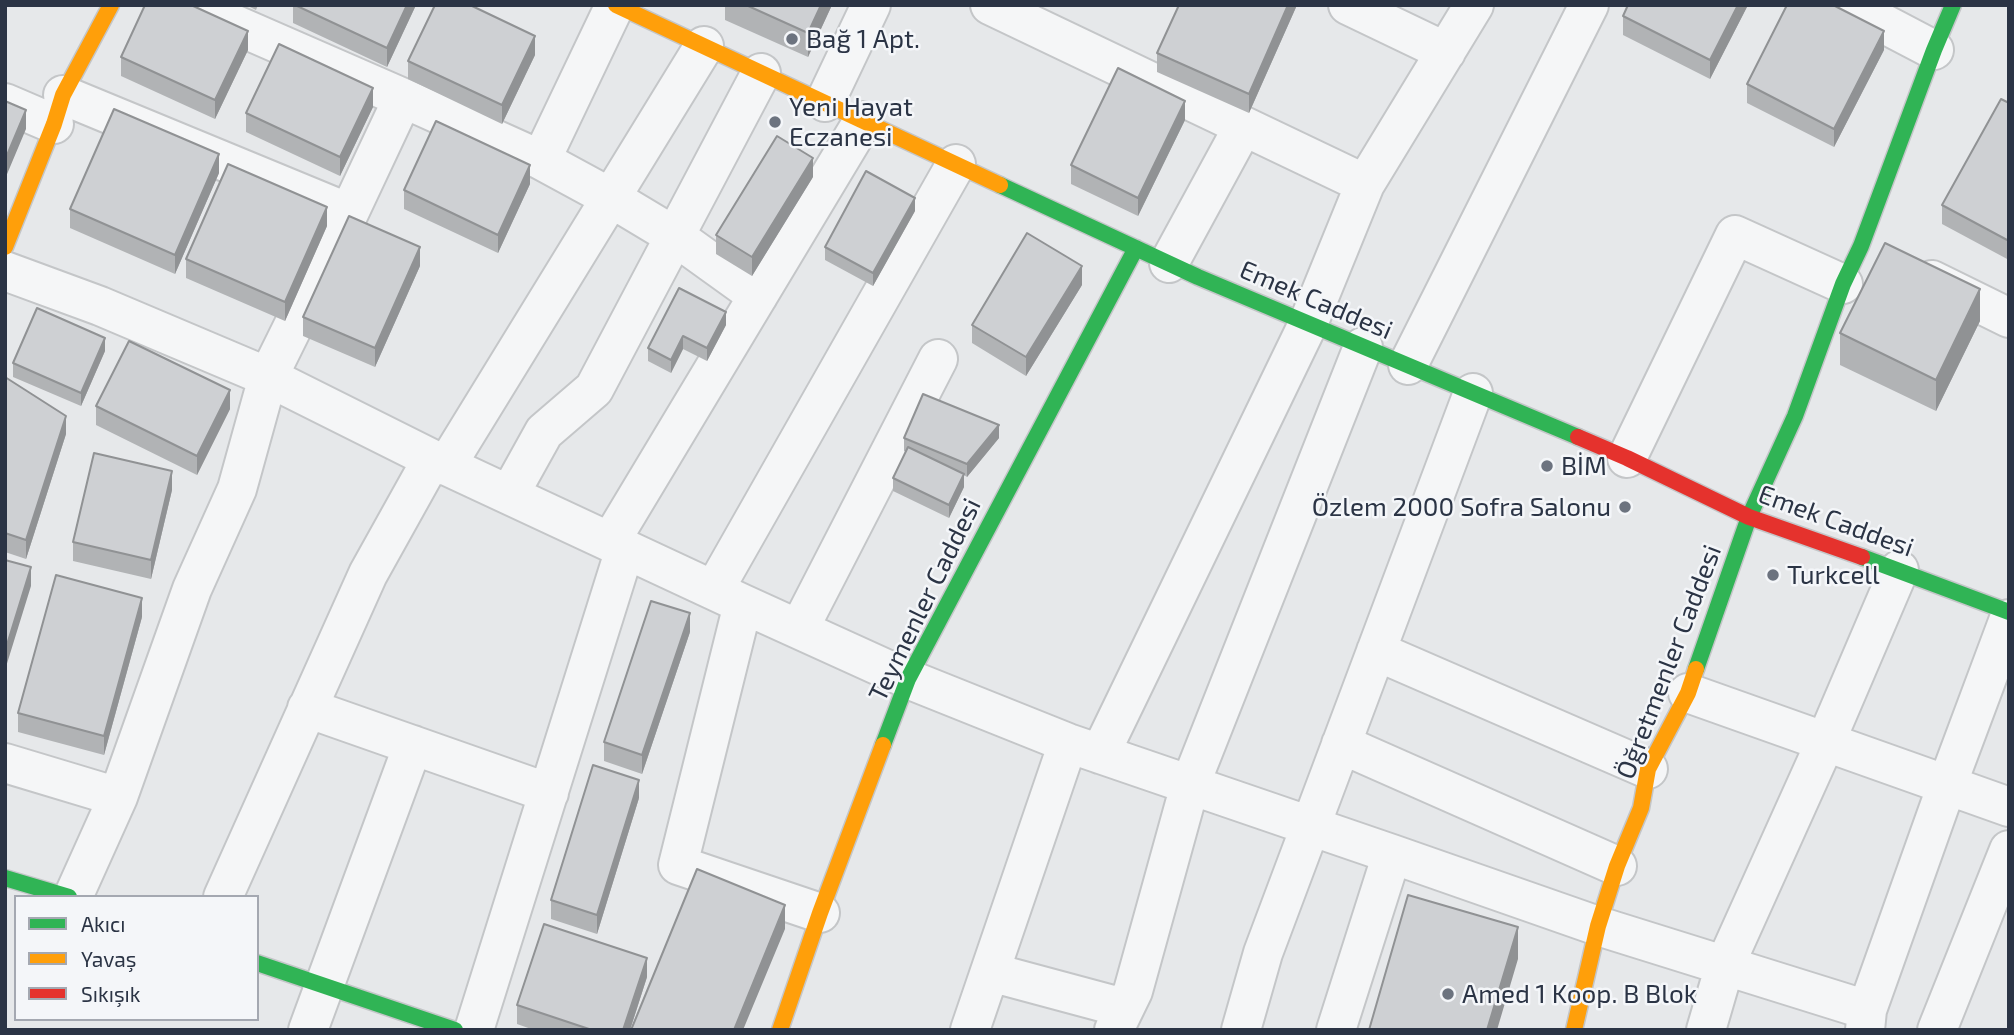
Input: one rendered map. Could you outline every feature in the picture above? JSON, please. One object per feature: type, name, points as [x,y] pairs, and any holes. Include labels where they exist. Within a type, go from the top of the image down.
[{"type":"street","points":[[5,247],[59,110],[111,5]]},
{"type":"street","points":[[190,5],[541,160],[676,237],[758,296]]},
{"type":"street","points":[[541,160],[615,5]]},
{"type":"street","name":"Emek Caddesi","points":[[615,5],[1152,256],[1627,458],[1749,517],[2009,612]]},
{"type":"street","points":[[825,102],[871,5]]},
{"type":"street","points":[[990,5],[1366,184]]},
{"type":"street","points":[[1348,5],[1446,52]]},
{"type":"street","points":[[970,1030],[990,972],[1084,749],[1308,324],[1366,184],[1474,5]]},
{"type":"street","points":[[1408,365],[1589,5]]},
{"type":"street","points":[[1848,5],[1934,50]]},
{"type":"street","name":"Öğretmenler Caddesi","points":[[1574,1030],[1598,926],[1617,866],[1641,808],[1648,769],[1688,693],[1749,517],[1795,416],[1843,284],[1882,256],[1934,50],[1953,5]]},
{"type":"street","points":[[224,895],[368,574],[611,198],[704,46]]},
{"type":"street","points":[[509,495],[544,432],[594,389],[761,73]]},
{"type":"street","points":[[72,895],[118,797],[192,589],[237,489],[268,377],[403,98]]},
{"type":"street","points":[[5,103],[59,110],[349,212]]},
{"type":"street","points":[[474,1030],[549,793],[618,546],[758,296],[863,121]]},
{"type":"street","points":[[1152,256],[1242,127]]},
{"type":"street","points":[[820,913],[678,865],[729,597],[956,164]]},
{"type":"street","points":[[1627,458],[1735,235],[1843,284]]},
{"type":"street","name":"Teymenler Caddesi","points":[[780,1030],[820,913],[908,679],[1152,256]]},
{"type":"street","points":[[1882,256],[2009,317]]},
{"type":"street","points":[[5,271],[100,306],[268,377],[439,463],[908,679],[1084,749],[1598,926],[1725,965],[1866,1020],[1947,785],[2009,619]]},
{"type":"street","points":[[990,972],[1119,1019],[1133,991],[1190,785],[1363,347]]},
{"type":"street","points":[[799,629],[938,359]]},
{"type":"street","points":[[1241,1030],[1263,953],[1473,393]]},
{"type":"street","points":[[1706,1030],[1725,965],[1899,570]]},
{"type":"street","points":[[1376,651],[1648,769]]},
{"type":"street","points":[[1688,693],[2009,807]]},
{"type":"street","points":[[307,708],[549,793]]},
{"type":"street","points":[[1340,744],[1617,866]]},
{"type":"street","points":[[309,1030],[413,745]]},
{"type":"street","points":[[5,763],[118,797]]},
{"type":"street","points":[[1937,1030],[2009,850]]},
{"type":"street","points":[[1336,1030],[1392,854]]},
{"type":"street","points":[[5,878],[64,895]]},
{"type":"street","points":[[259,964],[455,1030]]},
{"type":"building","points":[[145,5],[191,5],[248,31],[215,100],[121,57]]},
{"type":"building","points":[[295,5],[407,5],[387,48]]},
{"type":"building","points":[[435,5],[470,5],[535,36],[502,105],[408,61]]},
{"type":"building","points":[[746,5],[821,5],[808,33]]},
{"type":"building","points":[[1179,5],[1288,5],[1249,94],[1157,53]]},
{"type":"building","points":[[1628,5],[1738,5],[1710,60],[1623,16]]},
{"type":"building","points":[[1787,5],[1833,5],[1884,31],[1834,129],[1747,84]]},
{"type":"building","points":[[279,44],[373,88],[340,157],[246,113]]},
{"type":"building","points":[[1118,68],[1185,101],[1138,198],[1071,165]]},
{"type":"building","points":[[2001,99],[2009,103],[2009,241],[1942,205]]},
{"type":"building","points":[[5,101],[26,110],[5,160]]},
{"type":"building","points":[[114,109],[219,154],[175,255],[70,209]]},
{"type":"building","points":[[436,121],[530,165],[498,235],[404,190]]},
{"type":"building","points":[[777,136],[813,158],[752,257],[716,235]]},
{"type":"building","points":[[228,164],[327,207],[285,302],[186,259]]},
{"type":"building","points":[[866,171],[915,198],[873,273],[825,247]]},
{"type":"building","points":[[349,216],[420,247],[375,348],[303,317]]},
{"type":"building","points":[[1027,233],[1082,266],[1026,357],[972,325]]},
{"type":"building","points":[[1885,243],[1980,289],[1936,380],[1840,333]]},
{"type":"building","points":[[679,288],[726,312],[707,348],[683,336],[671,360],[648,348]]},
{"type":"building","points":[[37,308],[105,338],[81,393],[13,363]]},
{"type":"building","points":[[129,341],[230,390],[197,456],[96,406]]},
{"type":"building","points":[[5,377],[66,416],[26,540],[5,533]]},
{"type":"building","points":[[923,394],[999,425],[967,464],[904,438]]},
{"type":"building","points":[[908,447],[964,474],[949,505],[893,478]]},
{"type":"building","points":[[94,453],[172,471],[151,560],[73,542]]},
{"type":"building","points":[[5,560],[31,567],[5,651]]},
{"type":"building","points":[[56,575],[142,598],[104,736],[18,713]]},
{"type":"building","points":[[651,601],[690,613],[642,755],[604,742]]},
{"type":"building","points":[[593,765],[639,780],[597,915],[551,900]]},
{"type":"building","points":[[697,869],[785,905],[734,1030],[631,1030]]},
{"type":"building","name":"Amed 1 Koop. B Blok","points":[[1408,895],[1518,927],[1487,1030],[1369,1030]]},
{"type":"building","points":[[544,924],[647,958],[623,1030],[592,1030],[517,1005]]},
{"type":"traffic: fast","points":[[1696,669],[1749,517],[1795,416],[1843,284],[1861,246],[1953,5]]},
{"type":"traffic: fast","points":[[1000,185],[1198,277],[1578,437]]},
{"type":"traffic: fast","points":[[883,745],[908,679],[1136,248]]},
{"type":"traffic: fast","points":[[1862,557],[2009,612]]},
{"type":"traffic: fast","points":[[5,878],[62,895]]},
{"type":"traffic: fast","points":[[259,964],[455,1030]]},
{"type":"traffic: slow","points":[[5,247],[63,95],[111,5]]},
{"type":"traffic: slow","points":[[616,5],[1000,185]]},
{"type":"traffic: slow","points":[[1574,1030],[1598,926],[1617,866],[1641,808],[1648,769],[1688,693],[1696,669]]},
{"type":"traffic: slow","points":[[780,1030],[820,913],[883,745]]},
{"type":"traffic: jam","points":[[1578,437],[1749,517],[1862,557]]},
{"type":"place","name":"Bağ 1 Apt.","points":[[792,39]]},
{"type":"place","name":"Yeni Hayat Eczanesi","points":[[775,122]]},
{"type":"place","name":"BİM","points":[[1547,466]]},
{"type":"place","name":"Özlem 2000 Sofra Salonu","points":[[1625,507]]},
{"type":"place","name":"Turkcell","points":[[1773,575]]},
{"type":"place","name":"Amed 1 Koop. B Blok","points":[[1448,994]]}]
